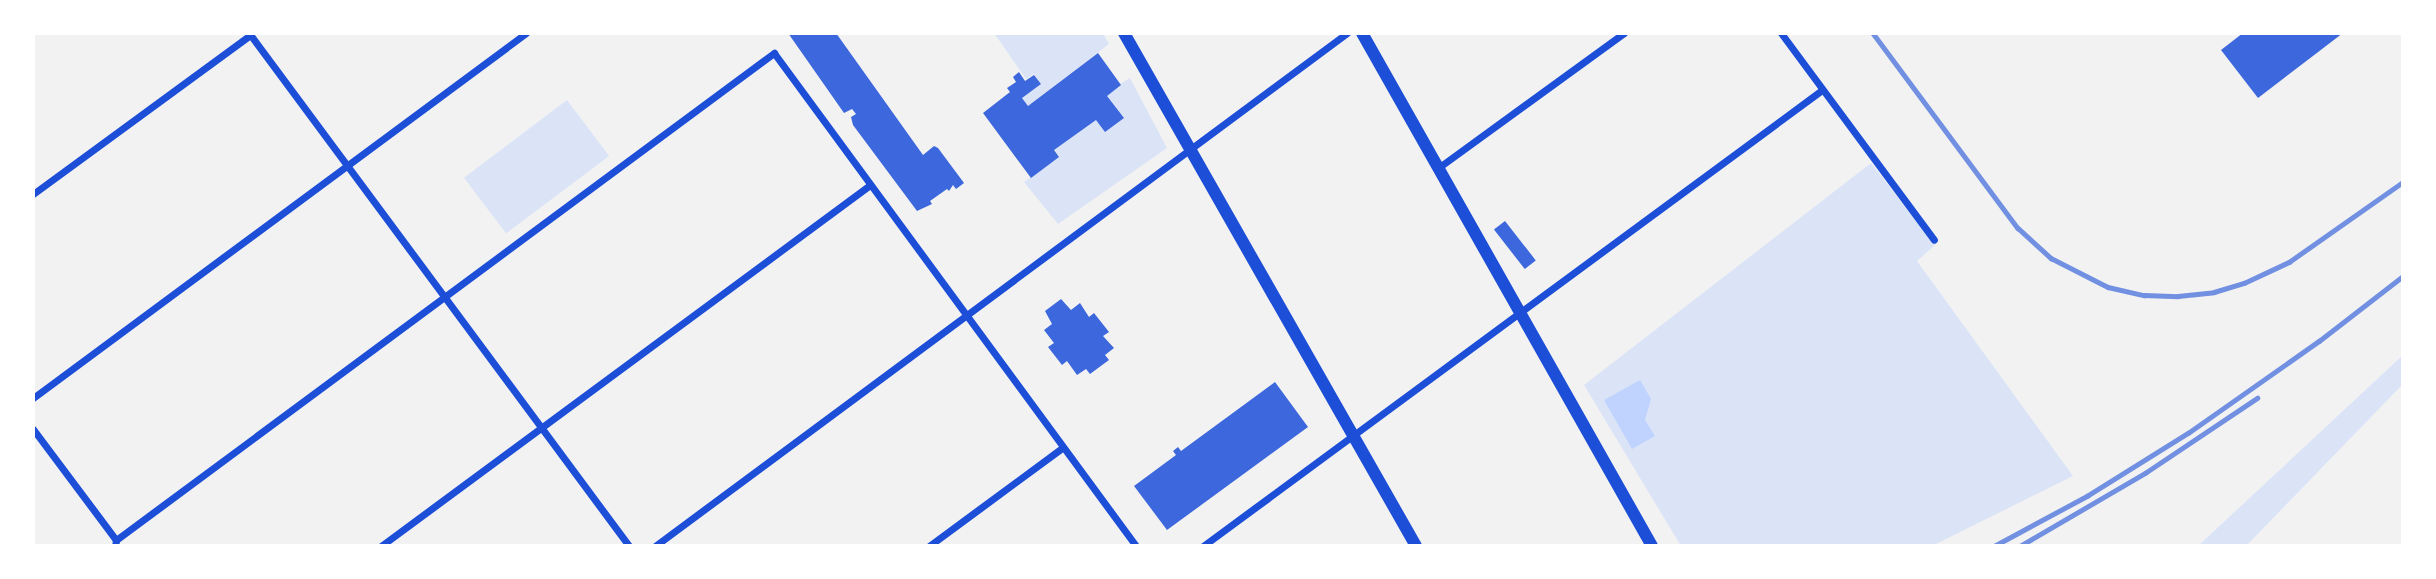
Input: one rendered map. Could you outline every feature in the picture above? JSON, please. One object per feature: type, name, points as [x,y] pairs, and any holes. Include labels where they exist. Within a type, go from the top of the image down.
[{"type":"street","points":[[33,398],[526,33]]},
{"type":"street","points":[[1124,33],[1416,546]]},
{"type":"street","points":[[655,546],[1348,33]]},
{"type":"street","points":[[1362,33],[1652,546]]},
{"type":"street","points":[[1438,168],[1624,33]]},
{"type":"street","points":[[1781,33],[1934,240]]},
{"type":"street","points":[[33,194],[250,34],[629,546]]},
{"type":"street","points":[[33,429],[115,543],[774,53],[1136,546]]},
{"type":"street","points":[[1203,546],[1444,370],[1518,311],[1822,90]]},
{"type":"street","points":[[382,546],[870,184]]},
{"type":"street","points":[[929,546],[1062,448]]},
{"type":"shaded area","points":[[994,33],[1103,33],[1109,44],[1028,106],[1021,97],[1040,83],[1034,74],[1026,79]]},
{"type":"shaded area","points":[[1130,78],[1167,148],[1058,224],[1024,182],[1058,156],[1053,148],[1104,93]]},
{"type":"shaded area","points":[[567,100],[609,156],[506,234],[464,178]]},
{"type":"shaded area","points":[[1871,163],[1935,245],[1917,261],[2073,476],[1932,546],[1681,546],[1584,385]]},
{"type":"shaded area","points":[[2403,355],[2403,384],[2246,546],[2198,546]]},
{"type":"water","points":[[1640,380],[1651,399],[1645,420],[1655,436],[1632,449],[1604,400]]},
{"type":"building","points":[[788,33],[836,33],[923,155],[934,146],[938,148],[964,183],[956,189],[953,185],[949,191],[947,189],[930,201],[932,204],[917,211],[853,125],[851,117],[856,114],[852,109],[844,113]]},
{"type":"building","points":[[2243,33],[2343,33],[2258,98],[2221,50]]},
{"type":"building","points":[[1098,53],[1121,85],[1107,96],[1124,118],[1105,132],[1096,120],[1054,150],[1059,157],[1031,178],[983,113],[1010,92],[1007,88],[1016,82],[1013,77],[1019,72],[1025,81],[1034,75],[1041,84],[1022,98],[1028,106]]},
{"type":"building","points":[[1505,221],[1536,260],[1525,269],[1494,230]]},
{"type":"building","points":[[1061,299],[1071,310],[1080,303],[1089,317],[1094,313],[1109,332],[1103,336],[1114,348],[1105,355],[1109,360],[1090,374],[1086,369],[1077,375],[1067,361],[1062,365],[1048,347],[1054,343],[1044,330],[1052,324],[1045,311]]},
{"type":"building","points":[[1275,382],[1308,427],[1167,530],[1134,486],[1176,455],[1173,451],[1178,447],[1181,451]]},
{"type":"railway","points":[[1873,33],[2018,228],[2051,258],[2108,287],[2144,295],[2178,296],[2214,292],[2244,283],[2289,262],[2403,182]]},
{"type":"railway","points":[[1994,546],[2087,496],[2188,433],[2319,341],[2403,276]]},
{"type":"railway","points":[[2020,546],[2145,473],[2257,398]]}]
